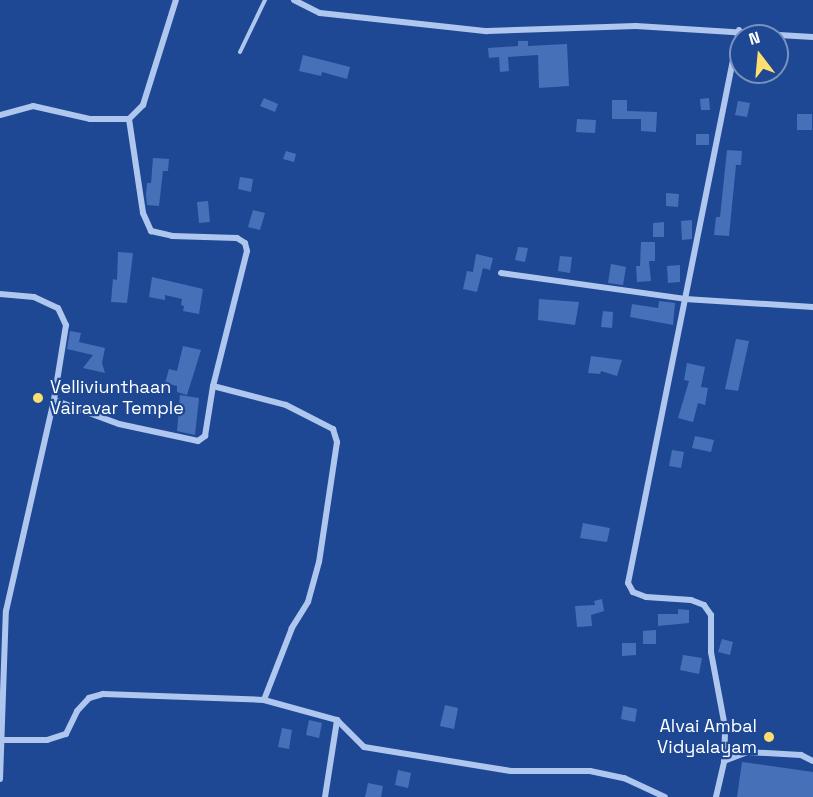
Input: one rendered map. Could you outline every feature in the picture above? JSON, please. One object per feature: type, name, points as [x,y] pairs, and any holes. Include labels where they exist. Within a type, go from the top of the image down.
[{"type":"street","points":[[0,115],[33,106],[90,119],[129,119],[142,105],[176,0]]},
{"type":"street","points":[[294,0],[320,13],[487,31],[636,26],[729,30]]},
{"type":"street","points":[[789,35],[813,37]]},
{"type":"street","points":[[716,797],[724,761],[725,728],[711,652],[711,615],[704,605],[691,600],[646,597],[633,592],[628,583],[729,80]]},
{"type":"street","points":[[54,400],[119,424],[189,441],[198,441],[205,436],[213,386],[247,251],[245,243],[237,238],[172,236],[151,231],[143,213],[129,119]]},
{"type":"street","points":[[501,273],[685,299],[813,307]]},
{"type":"street","points":[[0,294],[34,297],[58,308],[66,325],[54,400],[6,611],[0,779]]},
{"type":"street","points":[[213,386],[286,405],[333,429],[337,442],[319,562],[308,602],[292,628],[264,700]]},
{"type":"street","points":[[2,740],[47,740],[66,734],[77,711],[88,698],[103,694],[264,700],[336,720],[364,747],[511,771],[590,771],[624,778],[666,797]]},
{"type":"street","points":[[326,797],[336,720]]},
{"type":"street","points":[[724,761],[748,752],[801,755],[813,761]]},
{"type":"lane","points":[[240,52],[265,0]]},
{"type":"building","points":[[518,41],[528,41],[528,46],[567,44],[569,86],[539,88],[538,55],[508,57],[509,71],[500,72],[499,57],[489,58],[488,48],[518,46]]},
{"type":"building","points":[[303,55],[350,67],[347,79],[322,72],[321,76],[299,71]]},
{"type":"building","points":[[264,98],[278,104],[275,112],[260,106]]},
{"type":"building","points":[[709,98],[710,110],[701,110],[700,99]]},
{"type":"building","points":[[612,100],[627,100],[627,111],[657,112],[656,132],[641,131],[641,119],[612,119]]},
{"type":"building","points":[[738,101],[750,103],[747,117],[735,115]]},
{"type":"building","points":[[797,114],[812,114],[812,130],[797,130]]},
{"type":"building","points":[[577,119],[596,120],[595,133],[576,132]]},
{"type":"building","points":[[696,134],[709,134],[709,145],[696,145]]},
{"type":"building","points":[[727,150],[742,151],[741,165],[736,165],[729,236],[714,235],[716,217],[720,217]]},
{"type":"building","points":[[286,151],[296,154],[294,162],[283,159]]},
{"type":"building","points":[[153,158],[169,159],[168,171],[163,171],[159,206],[147,205],[147,183],[151,183]]},
{"type":"building","points":[[240,177],[253,179],[251,192],[238,189]]},
{"type":"building","points":[[666,193],[679,194],[678,207],[666,206]]},
{"type":"building","points":[[208,201],[210,222],[199,223],[197,202]]},
{"type":"building","points":[[253,210],[265,213],[260,230],[248,227]]},
{"type":"building","points":[[692,220],[692,239],[682,240],[681,221]]},
{"type":"building","points":[[664,222],[664,237],[653,237],[653,223]]},
{"type":"building","points":[[641,242],[655,242],[655,261],[649,261],[651,281],[637,282],[636,266],[640,266]]},
{"type":"building","points":[[518,247],[528,248],[525,262],[515,260]]},
{"type":"building","points":[[118,252],[133,253],[127,303],[111,302],[113,279],[117,280]]},
{"type":"building","points":[[476,254],[493,258],[490,270],[483,268],[477,292],[463,289],[467,271],[473,272]]},
{"type":"building","points":[[560,256],[572,257],[570,273],[558,271]]},
{"type":"building","points":[[611,264],[626,267],[623,285],[608,283]]},
{"type":"building","points":[[680,265],[680,282],[668,283],[667,266]]},
{"type":"building","points":[[152,277],[203,289],[199,314],[183,311],[182,299],[165,295],[165,300],[149,297]]},
{"type":"building","points":[[539,299],[579,302],[575,325],[538,320]]},
{"type":"building","points":[[659,301],[675,303],[673,325],[630,317],[632,304],[658,308]]},
{"type":"building","points":[[603,311],[613,312],[612,328],[601,327]]},
{"type":"building","points":[[70,331],[81,333],[79,342],[105,348],[102,363],[105,373],[83,368],[93,355],[67,349]]},
{"type":"building","points":[[736,339],[749,341],[738,391],[725,389]]},
{"type":"building","points":[[183,346],[201,350],[187,395],[177,392],[177,386],[165,383],[169,369],[177,371]]},
{"type":"building","points":[[591,356],[622,360],[617,376],[601,371],[600,374],[588,373]]},
{"type":"building","points":[[687,363],[705,367],[701,387],[708,388],[705,405],[698,403],[693,422],[678,418],[689,381],[684,380]]},
{"type":"building","points":[[180,395],[199,398],[195,435],[177,431]]},
{"type":"building","points":[[695,436],[714,440],[711,452],[692,448]]},
{"type":"building","points":[[672,450],[684,452],[681,468],[669,466]]},
{"type":"building","points":[[583,523],[610,528],[607,542],[580,538]]},
{"type":"building","points":[[602,599],[604,611],[591,615],[592,626],[577,627],[575,606],[595,605],[594,601]]},
{"type":"building","points":[[678,609],[689,610],[689,623],[658,626],[658,614],[678,614]]},
{"type":"building","points":[[656,630],[656,644],[643,644],[643,631]]},
{"type":"building","points":[[722,639],[733,642],[730,655],[718,652]]},
{"type":"building","points":[[622,643],[636,643],[636,655],[622,656]]},
{"type":"building","points":[[683,655],[702,658],[699,674],[680,670]]},
{"type":"building","points":[[445,705],[458,708],[454,729],[440,726]]},
{"type":"building","points":[[623,706],[637,709],[635,722],[621,719]]},
{"type":"building","points":[[309,720],[322,723],[319,738],[306,735]]},
{"type":"building","points":[[282,728],[292,730],[289,749],[278,747]]},
{"type":"building","points":[[742,762],[813,772],[813,797],[737,797]]},
{"type":"building","points":[[398,770],[411,773],[408,788],[395,785]]},
{"type":"building","points":[[368,783],[383,786],[381,797],[365,797]]},
{"type":"place","name":"Velliviunthaan Vairavar Temple","points":[[38,398]]},
{"type":"place","name":"Alvai Ambal Vidyalayam","points":[[769,737]]}]
